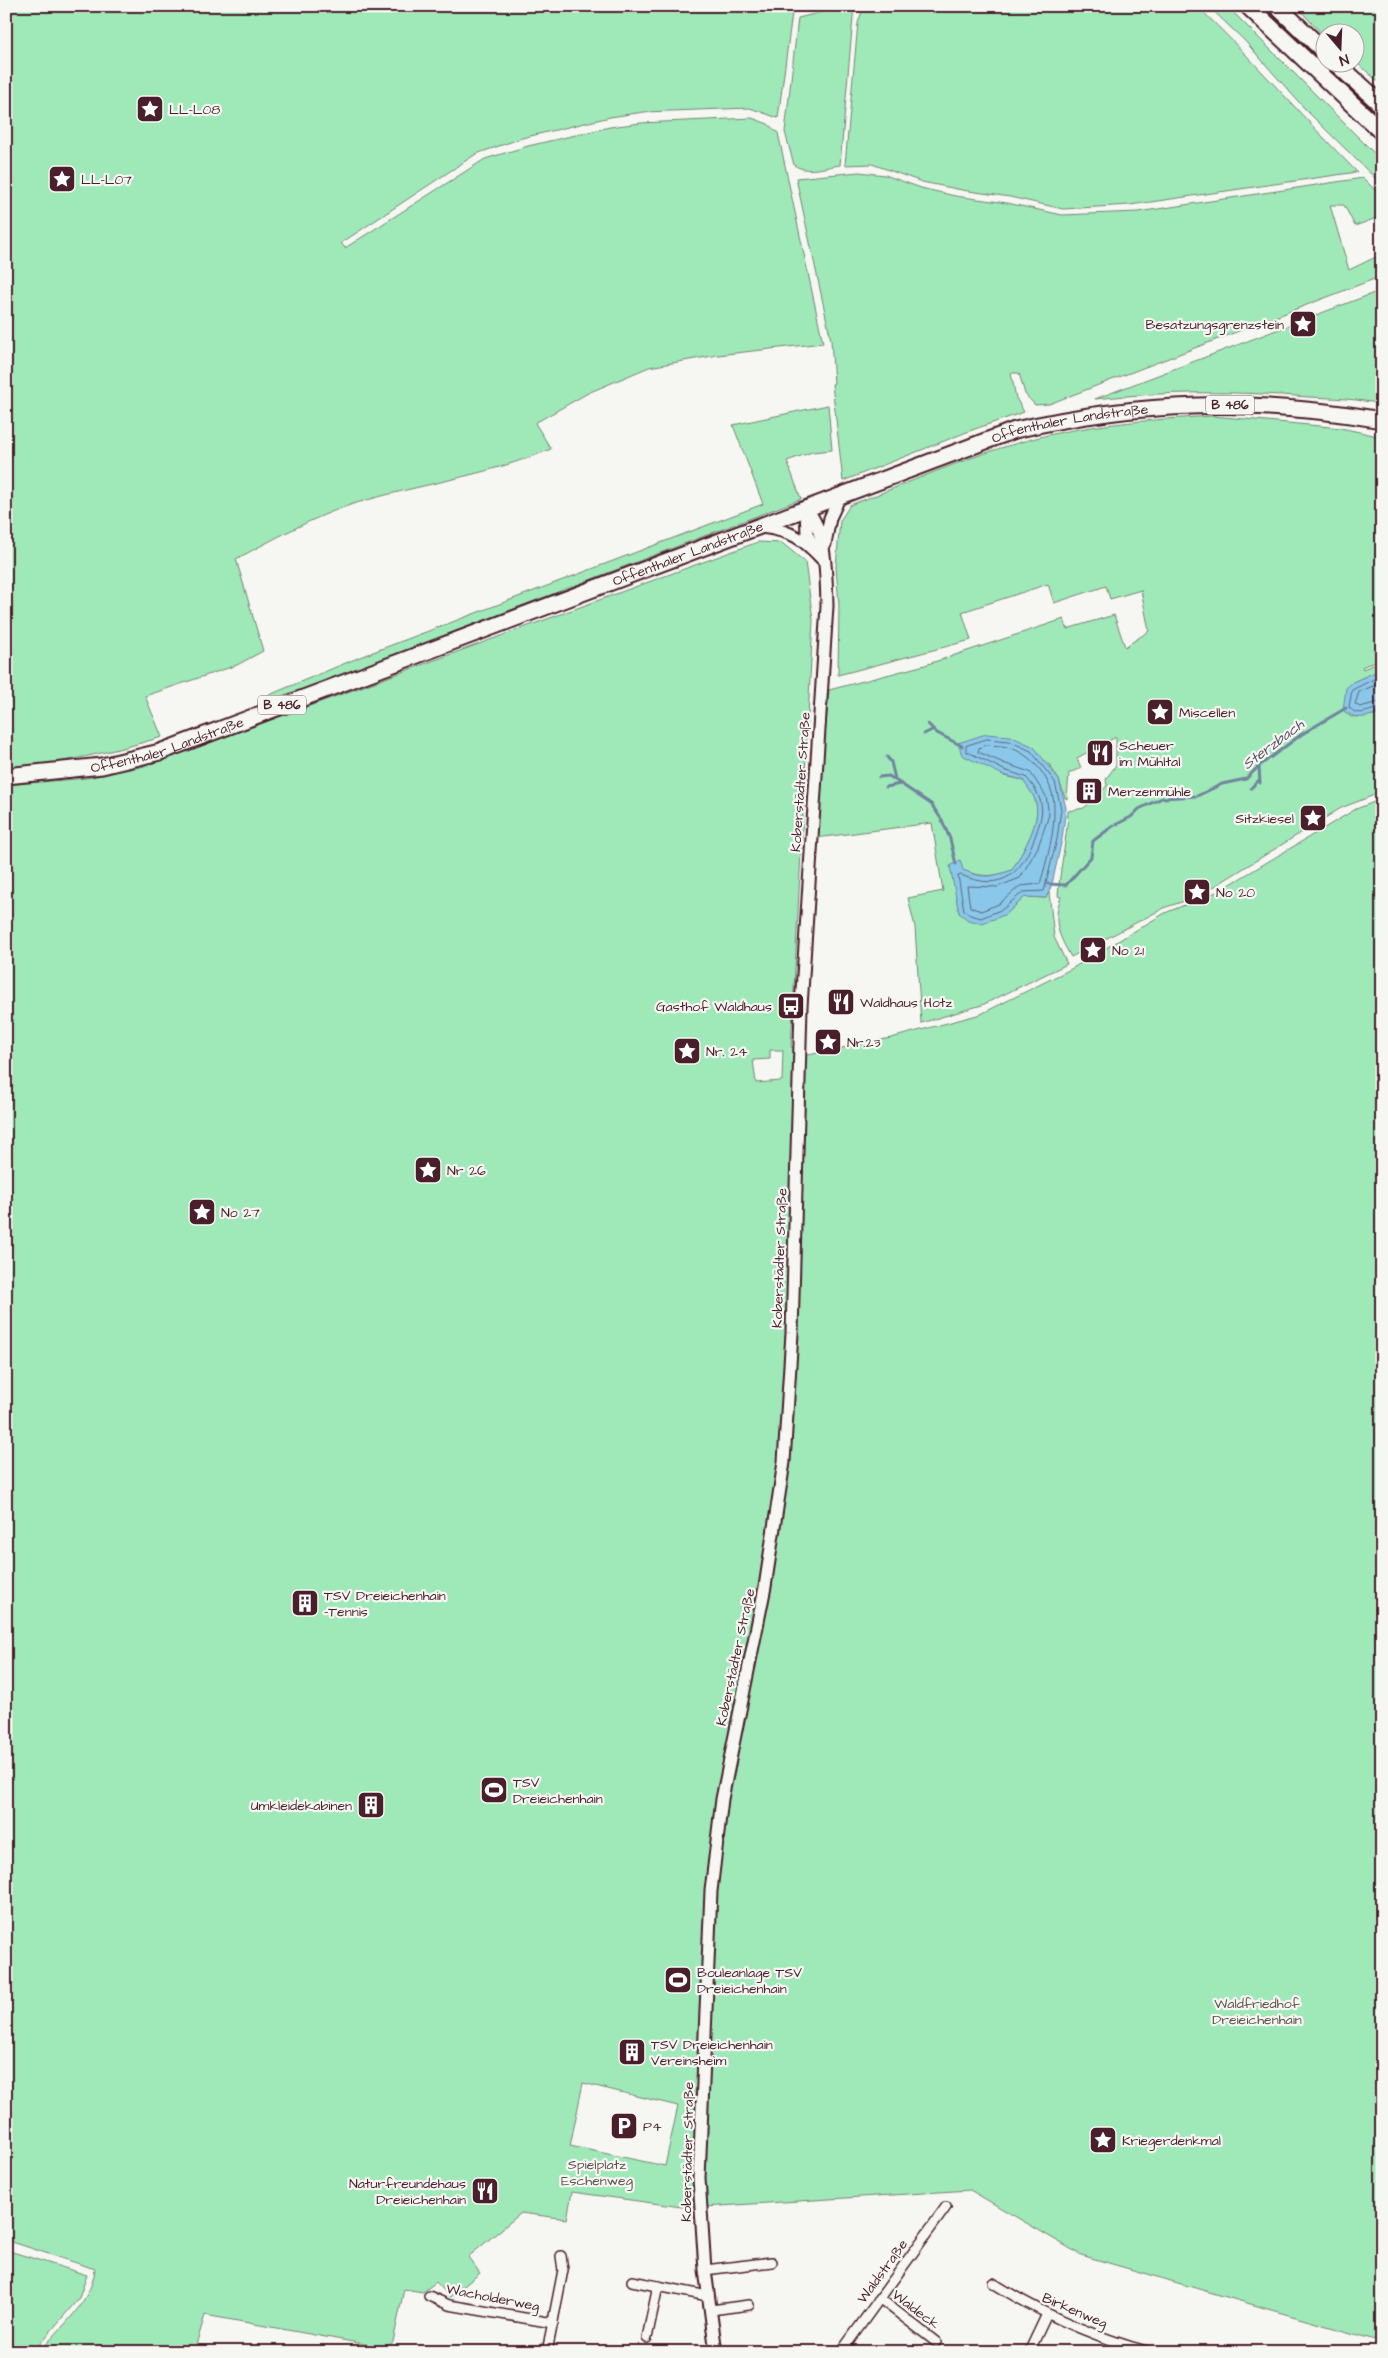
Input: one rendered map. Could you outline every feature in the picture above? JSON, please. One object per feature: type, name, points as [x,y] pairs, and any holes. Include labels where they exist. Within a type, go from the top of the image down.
[{"type":"highway","points":[[1248,6],[1382,132]]},
{"type":"highway","points":[[1277,6],[1316,43]]},
{"type":"highway","points":[[1346,72],[1382,106]]},
{"type":"main road","name":"Offenthaler Landstraße","points":[[6,776],[102,766],[160,752],[540,607],[761,527],[994,436],[1024,428],[1092,414],[1145,407],[1213,404],[1316,410],[1382,420]]},
{"type":"street","points":[[823,560],[830,518],[840,496]]},
{"type":"street","points":[[806,509],[807,534],[823,560]]},
{"type":"street","points":[[761,527],[782,530],[801,538],[823,560]]},
{"type":"street","name":"Koberstädter Straße","points":[[716,2352],[705,2270],[699,2178],[711,1892],[722,1799],[765,1587],[784,1462],[792,1323],[801,1007],[827,606],[823,560]]},
{"type":"street","name":"Waldstraße","points":[[841,2352],[946,2207]]},
{"type":"street","points":[[547,2352],[562,2270],[561,2256]]},
{"type":"street","points":[[705,2270],[772,2262]]},
{"type":"street","points":[[632,2281],[708,2296]]},
{"type":"street","name":"Birkenweg","points":[[992,2283],[1047,2314],[1137,2350],[1150,2352]]},
{"type":"street","points":[[647,2338],[658,2286]]},
{"type":"street","name":"Wacholderweg","points":[[429,2296],[448,2305],[553,2322]]},
{"type":"street","name":"Waldeck","points":[[879,2298],[936,2342]]},
{"type":"street","points":[[711,2310],[749,2305]]},
{"type":"street","points":[[1029,2352],[1047,2314]]},
{"type":"green space","points":[[6,6],[793,6],[778,118],[750,108],[644,112],[610,117],[522,138],[476,154],[341,243],[345,248],[485,159],[528,146],[610,127],[641,123],[752,118],[768,124],[778,133],[823,343],[718,355],[649,367],[588,393],[535,423],[551,449],[477,473],[353,504],[323,515],[279,536],[236,559],[263,651],[237,665],[145,696],[162,737],[85,757],[6,769]]},
{"type":"green space","points":[[854,6],[840,165],[816,169],[799,168],[794,165],[785,132],[798,18]]},
{"type":"green space","points":[[864,6],[1197,6],[1357,172],[1130,205],[1063,209],[1010,197],[922,182],[872,164],[845,165],[858,23]]},
{"type":"green space","points":[[1208,6],[1227,6],[1382,161],[1382,185],[1305,109],[1244,40]]},
{"type":"green space","points":[[1296,6],[1382,6],[1382,85],[1366,71],[1366,22],[1316,22],[1316,27]]},
{"type":"green space","points":[[859,172],[885,175],[921,188],[955,196],[1007,203],[1062,215],[1138,212],[1363,178],[1382,197],[1382,224],[1379,217],[1355,226],[1344,205],[1330,205],[1349,270],[1382,254],[1382,276],[1049,404],[1035,405],[1025,394],[1019,373],[1011,373],[1016,398],[1024,412],[972,430],[843,481],[832,384],[834,383],[831,340],[796,178]]},
{"type":"green space","points":[[1382,290],[1382,404],[1346,399],[1229,393],[1148,394],[1095,399]]},
{"type":"green space","points":[[828,405],[832,450],[812,452],[787,461],[801,499],[265,704],[262,698],[360,657],[763,504],[733,425]]},
{"type":"green space","points":[[1213,416],[1341,428],[1382,437],[1382,658],[1362,667],[1363,669],[1382,661],[1382,669],[1353,682],[1343,710],[1351,717],[1374,715],[1382,711],[1382,792],[1341,808],[1215,886],[1191,899],[1166,907],[1071,957],[1060,935],[1057,921],[1061,897],[1058,896],[1059,885],[1068,811],[1084,808],[1107,786],[1106,779],[1116,765],[1116,737],[1077,758],[1081,768],[1069,773],[1067,799],[1059,780],[1049,764],[1004,776],[1023,780],[1033,795],[1037,808],[1034,826],[1026,846],[1012,870],[988,876],[951,866],[959,913],[1006,914],[1025,897],[1046,898],[1049,892],[1054,937],[1067,964],[982,1005],[921,1023],[915,927],[908,898],[943,891],[932,823],[816,838],[829,690],[925,665],[1064,619],[1067,629],[1114,615],[1125,647],[1149,631],[1141,590],[1110,599],[1106,586],[1054,603],[1048,584],[962,612],[971,640],[838,675],[839,605],[836,567],[840,521],[850,505],[999,448],[1044,436],[1092,427],[1140,421]]},
{"type":"green space","points":[[758,542],[782,543],[805,562],[813,620],[791,1047],[808,1055],[891,1038],[981,1014],[1071,969],[1165,913],[1219,891],[1356,809],[1382,799],[1382,2342],[1081,2255],[970,2190],[689,2208],[572,2192],[567,2219],[521,2213],[468,2257],[480,2273],[450,2297],[436,2282],[423,2292],[404,2289],[393,2342],[386,2348],[205,2315],[194,2352],[39,2352],[82,2303],[93,2281],[95,2269],[6,2240],[6,785],[87,778],[145,766]],"holes":[[[770,1050],[783,1050],[782,1081],[756,1083],[753,1060],[770,1059]],[[583,2083],[678,2106],[665,2166],[570,2146]]]},
{"type":"green space","points":[[6,2250],[87,2275],[79,2298],[33,2352],[6,2352]]},
{"type":"water","points":[[1382,669],[1382,711],[1357,717],[1343,710],[1346,688],[1353,682]]},
{"type":"water","points":[[986,734],[1010,736],[1034,747],[1059,780],[1066,808],[1062,839],[1052,884],[1046,898],[1025,897],[1006,914],[982,923],[968,920],[959,913],[950,866],[960,860],[963,870],[982,876],[1012,870],[1030,836],[1037,808],[1034,797],[1023,780],[1003,775],[962,755],[958,743]]},
{"type":"waterway","name":"Sterzbach","points":[[1048,884],[1066,885],[1091,857],[1093,841],[1113,826],[1131,817],[1139,809],[1162,798],[1197,796],[1222,784],[1246,779],[1259,766],[1302,734],[1346,708]]},
{"type":"waterway","points":[[928,724],[937,733],[962,746]]},
{"type":"waterway","points":[[924,734],[932,730]]},
{"type":"waterway","points":[[887,757],[891,762],[895,779]]},
{"type":"waterway","points":[[1259,767],[1260,783]]},
{"type":"waterway","points":[[879,777],[889,776],[931,804],[942,820],[950,839],[956,864]]},
{"type":"waterway","points":[[1251,788],[1259,780]]},
{"type":"waterway","points":[[886,787],[900,784]]},
{"type":"place","name":"LL-L08","points":[[150,109]]},
{"type":"place","name":"LL-L07","points":[[62,179]]},
{"type":"place","name":"Besatzungsgrenzstein","points":[[1303,324]]},
{"type":"place","name":"Miscellen","points":[[1160,712]]},
{"type":"place","name":"Scheuer im Mühltal","points":[[1100,753]]},
{"type":"place","name":"Merzenmühle","points":[[1089,791]]},
{"type":"place","name":"Sitzkiesel","points":[[1313,818]]},
{"type":"place","name":"No 20","points":[[1197,892]]},
{"type":"place","name":"No 21","points":[[1093,950]]},
{"type":"place","name":"Waldhaus Hotz","points":[[841,1002]]},
{"type":"place","name":"Gasthof Waldhaus","points":[[791,1006]]},
{"type":"place","name":"Nr.23","points":[[828,1042]]},
{"type":"place","name":"Nr. 24","points":[[687,1051]]},
{"type":"place","name":"Nr 26","points":[[428,1170]]},
{"type":"place","name":"No 27","points":[[202,1212]]},
{"type":"place","name":"TSV Dreieichenhain -Tennis","points":[[305,1603]]},
{"type":"place","name":"TSV Dreieichenhain","points":[[494,1790]]},
{"type":"place","name":"Umkleidekabinen","points":[[371,1805]]},
{"type":"place","name":"Bouleanlage TSV Dreieichenhain","points":[[678,1980]]},
{"type":"place","name":"TSV Dreieichenhain Vereinsheim","points":[[632,2052]]},
{"type":"place","name":"P4","points":[[624,2126]]},
{"type":"place","name":"Kriegerdenkmal","points":[[1103,2140]]},
{"type":"place","name":"Naturfreundehaus Dreieichenhain","points":[[485,2191]]},
{"type":"park label","name":"Waldfriedhof Dreieichenhain","points":[[1257,2012]]},
{"type":"park label","name":"Spielplatz Eschenweg","points":[[597,2172]]}]
